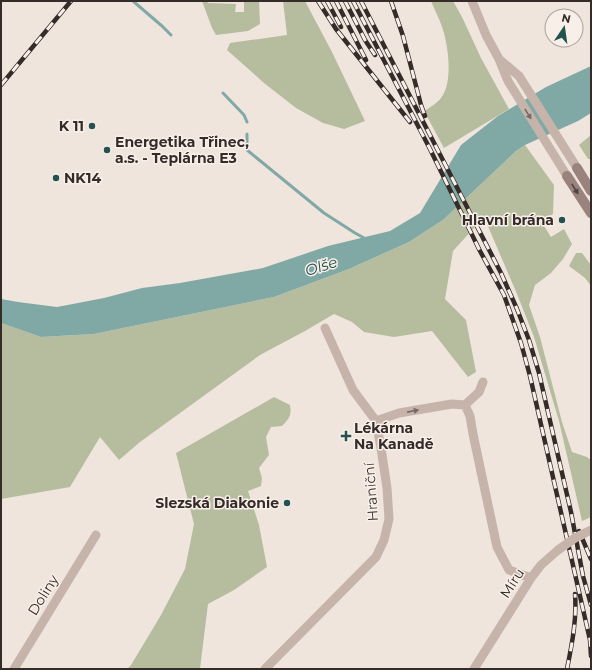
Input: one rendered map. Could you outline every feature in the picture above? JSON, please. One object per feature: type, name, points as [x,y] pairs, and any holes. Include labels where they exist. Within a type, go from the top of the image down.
[{"type":"street","points":[[472,1],[486,35],[508,80],[591,213]]},
{"type":"street","points":[[499,59],[519,76],[591,191]]},
{"type":"street","name":"Hraniční","points":[[265,669],[376,557],[384,540],[389,520],[387,488],[376,421],[354,390],[325,328]]},
{"type":"street","points":[[376,421],[399,413],[452,404],[465,405],[479,392],[483,382]]},
{"type":"street","points":[[465,405],[470,416],[472,434],[497,547],[508,570],[531,578]]},
{"type":"street","name":"Míru","points":[[474,669],[531,578],[541,565],[575,538],[591,530]]},
{"type":"street","name":"Doliny","points":[[14,669],[96,535]]},
{"type":"green space","points":[[202,1],[207,1],[208,3],[236,4],[235,12],[244,12],[244,1],[259,1],[260,24],[248,31],[216,35]]},
{"type":"green space","points":[[283,1],[305,1],[332,52],[365,121],[344,129],[323,123],[296,108],[264,83],[227,50],[230,43],[287,35]]},
{"type":"green space","points":[[431,1],[453,1],[481,58],[509,109],[444,148],[424,111],[437,102],[443,95],[446,88],[449,70],[444,32]]},
{"type":"green space","points":[[591,135],[591,159],[588,159],[579,145]]},
{"type":"green space","points":[[525,145],[554,185],[553,214],[541,221],[551,237],[564,229],[572,244],[563,259],[551,273],[535,285],[529,305],[540,337],[562,422],[572,452],[587,457],[591,460],[591,517],[582,521],[559,421],[534,337],[484,217],[453,251],[445,299],[466,320],[476,372],[468,377],[432,331],[394,337],[364,332],[352,322],[334,314],[260,355],[140,442],[119,460],[100,437],[70,487],[1,499],[1,323],[41,337],[94,334],[274,297],[349,269],[409,242],[443,220],[516,151]]},
{"type":"green space","points":[[576,253],[582,253],[591,265],[591,286],[585,278],[569,266]]},
{"type":"green space","points":[[274,397],[290,405],[290,414],[282,426],[271,427],[266,437],[269,455],[259,468],[262,478],[261,486],[248,491],[259,525],[267,567],[234,590],[208,604],[200,669],[127,669],[131,665],[161,615],[185,569],[194,524],[176,453]]},
{"type":"water","name":"Olše","points":[[591,66],[591,113],[578,121],[525,145],[516,151],[443,220],[409,242],[349,269],[274,297],[94,334],[41,337],[1,323],[1,299],[57,307],[104,298],[142,288],[180,283],[263,268],[328,246],[390,231],[420,213],[461,145],[498,116],[546,87]]},
{"type":"waterway","points":[[133,1],[171,35]]},
{"type":"waterway","points":[[223,93],[244,115],[247,122]]},
{"type":"waterway","points":[[247,134],[247,150],[324,213],[366,239]]},
{"type":"railway","points":[[1,85],[71,1]]},
{"type":"railway","points":[[318,1],[336,29],[410,122]]},
{"type":"railway","points":[[327,1],[341,27]]},
{"type":"railway","points":[[336,1],[366,60]]},
{"type":"railway","points":[[345,1],[365,40],[375,55]]},
{"type":"railway","points":[[353,1],[429,147],[480,251],[504,295],[521,343],[530,376],[590,640],[591,656]]},
{"type":"railway","points":[[361,1],[501,273],[529,340],[539,373],[571,512],[583,576],[591,605]]},
{"type":"railway","points":[[391,1],[403,36],[425,116]]},
{"type":"railway","points":[[579,531],[591,559]]},
{"type":"railway","points":[[567,669],[575,622],[575,594]]},
{"type":"place","name":"K 11","points":[[92,126]]},
{"type":"place","name":"Energetika Třinec, a.s. - Teplárna E3","points":[[107,150]]},
{"type":"place","name":"NK14","points":[[56,178]]},
{"type":"place","name":"Hlavní brána","points":[[562,220]]},
{"type":"place","name":"Lékárna Na Kanadě","points":[[346,436]]},
{"type":"place","name":"Slezská Diakonie","points":[[287,503]]}]
